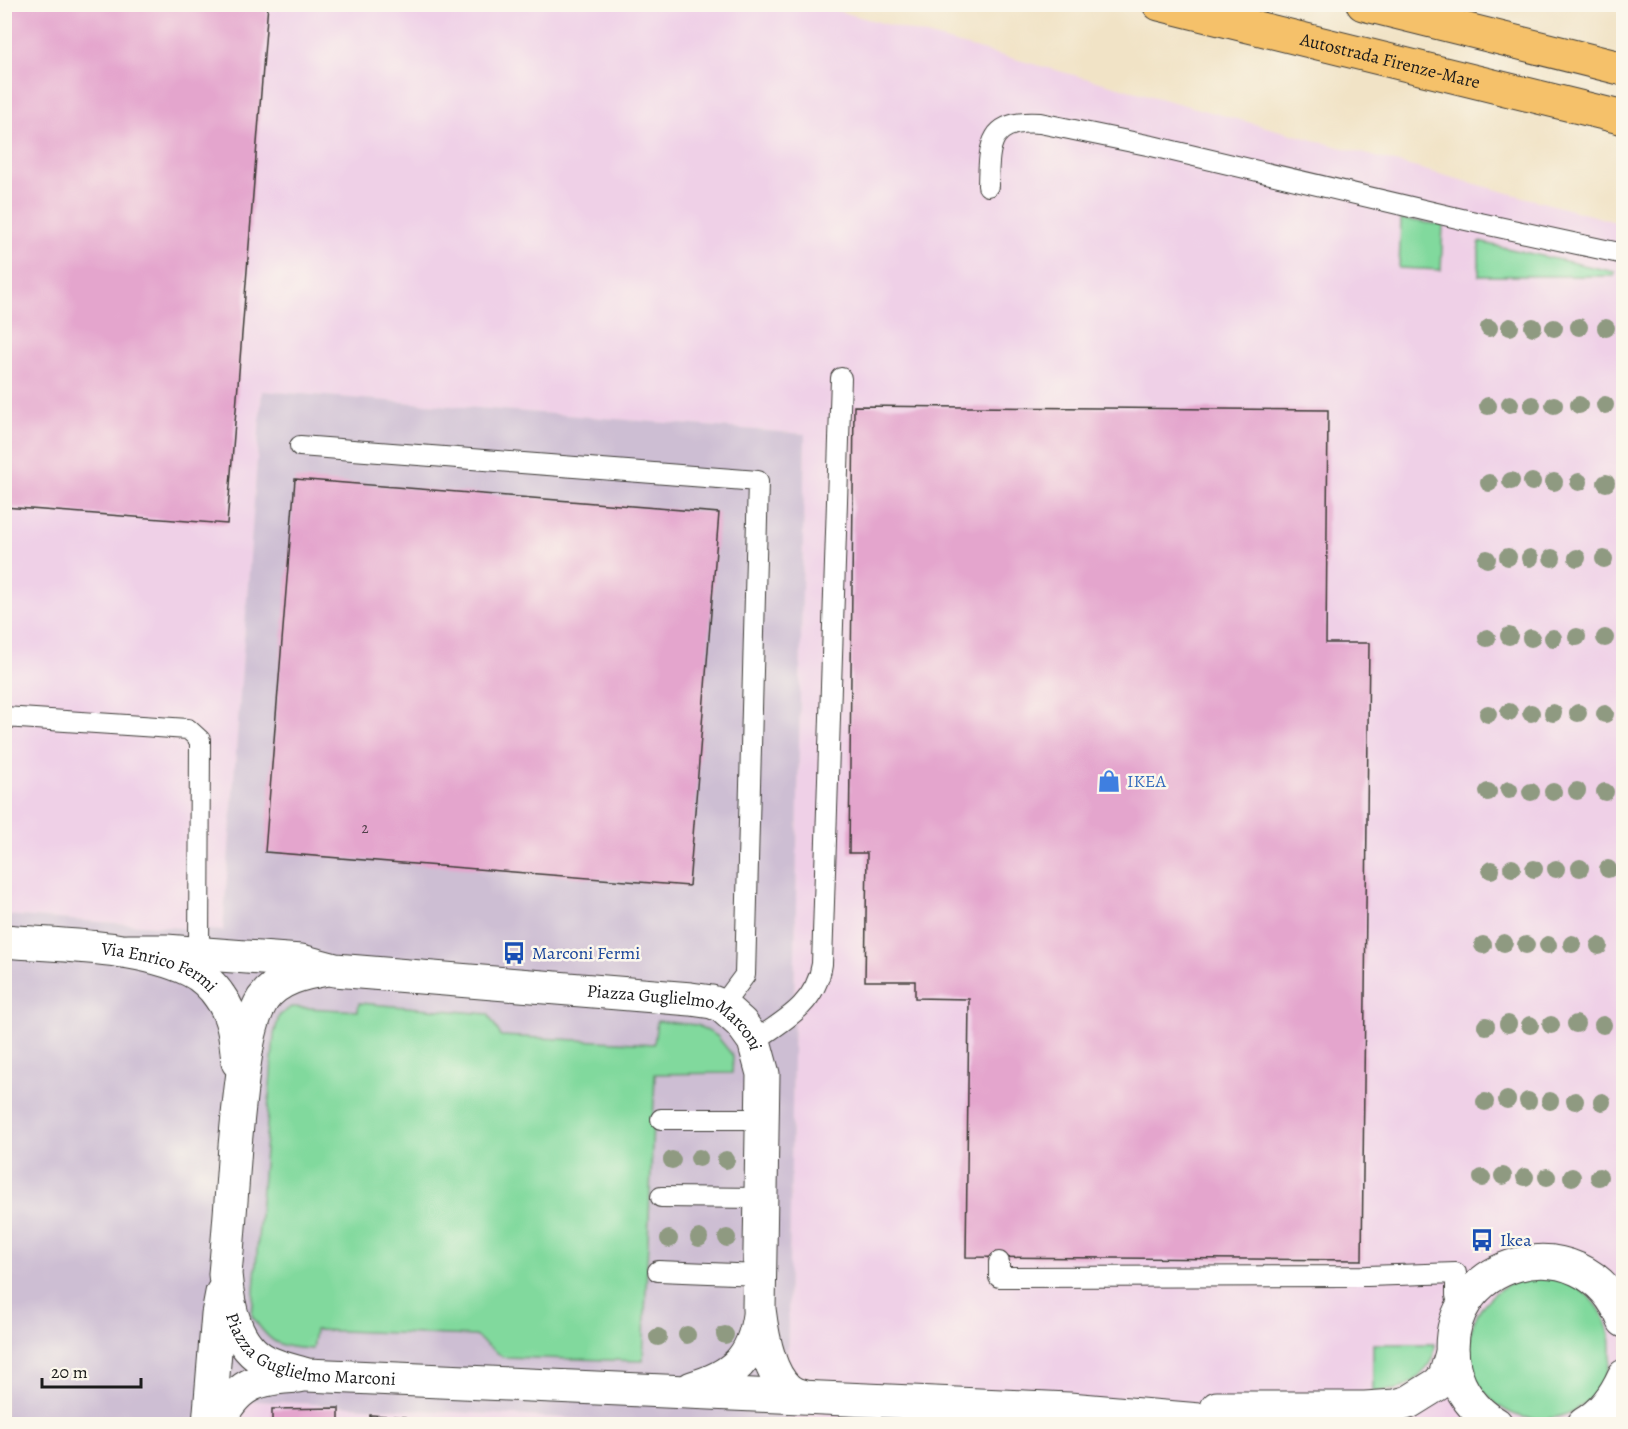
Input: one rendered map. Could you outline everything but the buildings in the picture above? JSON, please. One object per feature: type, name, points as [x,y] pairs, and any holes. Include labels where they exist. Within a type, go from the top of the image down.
[{"type":"highway","name":"Autostrada Firenze-Mare","points":[[1159,4],[1623,118]]},
{"type":"highway","points":[[1363,4],[1623,69]]},
{"type":"street","name":"Via Enrico Fermi","points":[[4,941],[128,951],[191,970],[209,983],[221,998],[233,1026],[241,1081]]},
{"type":"street","name":"Piazza Guglielmo Marconi","points":[[128,951],[166,951],[301,962],[327,969],[691,999],[722,1006],[741,1023],[754,1041],[763,1074],[759,1309],[750,1347],[738,1366],[727,1375],[679,1392]]},
{"type":"street","name":"Piazza Guglielmo Marconi","points":[[327,969],[290,978],[276,987],[263,999],[250,1033],[241,1081],[225,1274],[233,1319],[238,1332],[254,1354],[268,1362],[307,1375],[801,1396]]},
{"type":"street","points":[[1496,1425],[1479,1412],[1464,1394],[1455,1372],[1452,1353],[1453,1336],[1460,1313],[1474,1291],[1494,1274],[1518,1264],[1544,1261],[1570,1266],[1593,1278],[1603,1287],[1618,1308],[1623,1321]]},
{"type":"street","points":[[209,1425],[218,1314],[225,1274]]},
{"type":"street","name":"Piazza Guglielmo Marconi","points":[[759,1309],[769,1358],[784,1386],[790,1392],[801,1396]]},
{"type":"street","points":[[801,1396],[966,1414],[1069,1409],[1365,1408],[1395,1406],[1409,1402],[1438,1384],[1445,1376],[1452,1353]]},
{"type":"street","points":[[217,1425],[230,1402],[243,1389],[270,1378],[307,1375]]},
{"type":"street","points":[[1584,1425],[1610,1402],[1623,1376]]},
{"type":"street","points":[[1069,1409],[1138,1420],[1247,1425]]},
{"type":"lane","points":[[988,186],[989,156],[994,137],[1000,131],[1017,123],[1040,123],[1152,146],[1623,255]]},
{"type":"lane","points":[[754,1041],[789,1017],[808,999],[818,982],[822,964],[841,378]]},
{"type":"lane","points":[[300,446],[758,481],[745,975],[722,1006]]},
{"type":"lane","points":[[4,717],[188,729],[200,740],[199,954]]},
{"type":"lane","points":[[661,1119],[762,1119]]},
{"type":"lane","points":[[661,1197],[761,1198]]},
{"type":"lane","points":[[999,1262],[999,1278],[1367,1276],[1456,1273],[1456,1296],[1460,1313]]},
{"type":"lane","points":[[658,1271],[760,1275]]},
{"type":"shaded area","points":[[4,5],[816,5],[1623,224],[1623,1424],[786,1424],[805,434],[262,391],[223,931],[5,915]]},
{"type":"shaded area","points":[[262,391],[805,434],[786,1424],[670,1424],[242,1400],[240,1424],[5,1424],[4,915],[223,931]]},
{"type":"shaded area","points":[[242,1400],[670,1424],[240,1424]]},
{"type":"green space","points":[[1401,219],[1443,225],[1441,270],[1399,268]]},
{"type":"green space","points":[[1479,242],[1615,272],[1614,276],[1479,276]]},
{"type":"green space","points":[[359,1003],[488,1014],[501,1036],[654,1044],[657,1021],[697,1025],[717,1036],[733,1056],[732,1073],[655,1074],[643,1361],[503,1357],[475,1336],[315,1330],[312,1349],[301,1348],[277,1343],[259,1326],[252,1316],[274,1035],[279,1016],[291,1007],[358,1011]]},
{"type":"green space","points":[[1540,1277],[1567,1282],[1590,1298],[1606,1321],[1611,1348],[1606,1375],[1590,1398],[1567,1414],[1540,1419],[1513,1414],[1490,1398],[1474,1375],[1469,1348],[1474,1321],[1490,1298],[1513,1282]]},
{"type":"green space","points":[[1373,1344],[1435,1344],[1435,1351],[1425,1370],[1408,1385],[1399,1389],[1373,1391]]},
{"type":"place","name":"IKEA","points":[[1109,781]]},
{"type":"place","name":"Marconi Fermi","points":[[514,953]]},
{"type":"place","name":"Ikea","points":[[1482,1240]]}]
